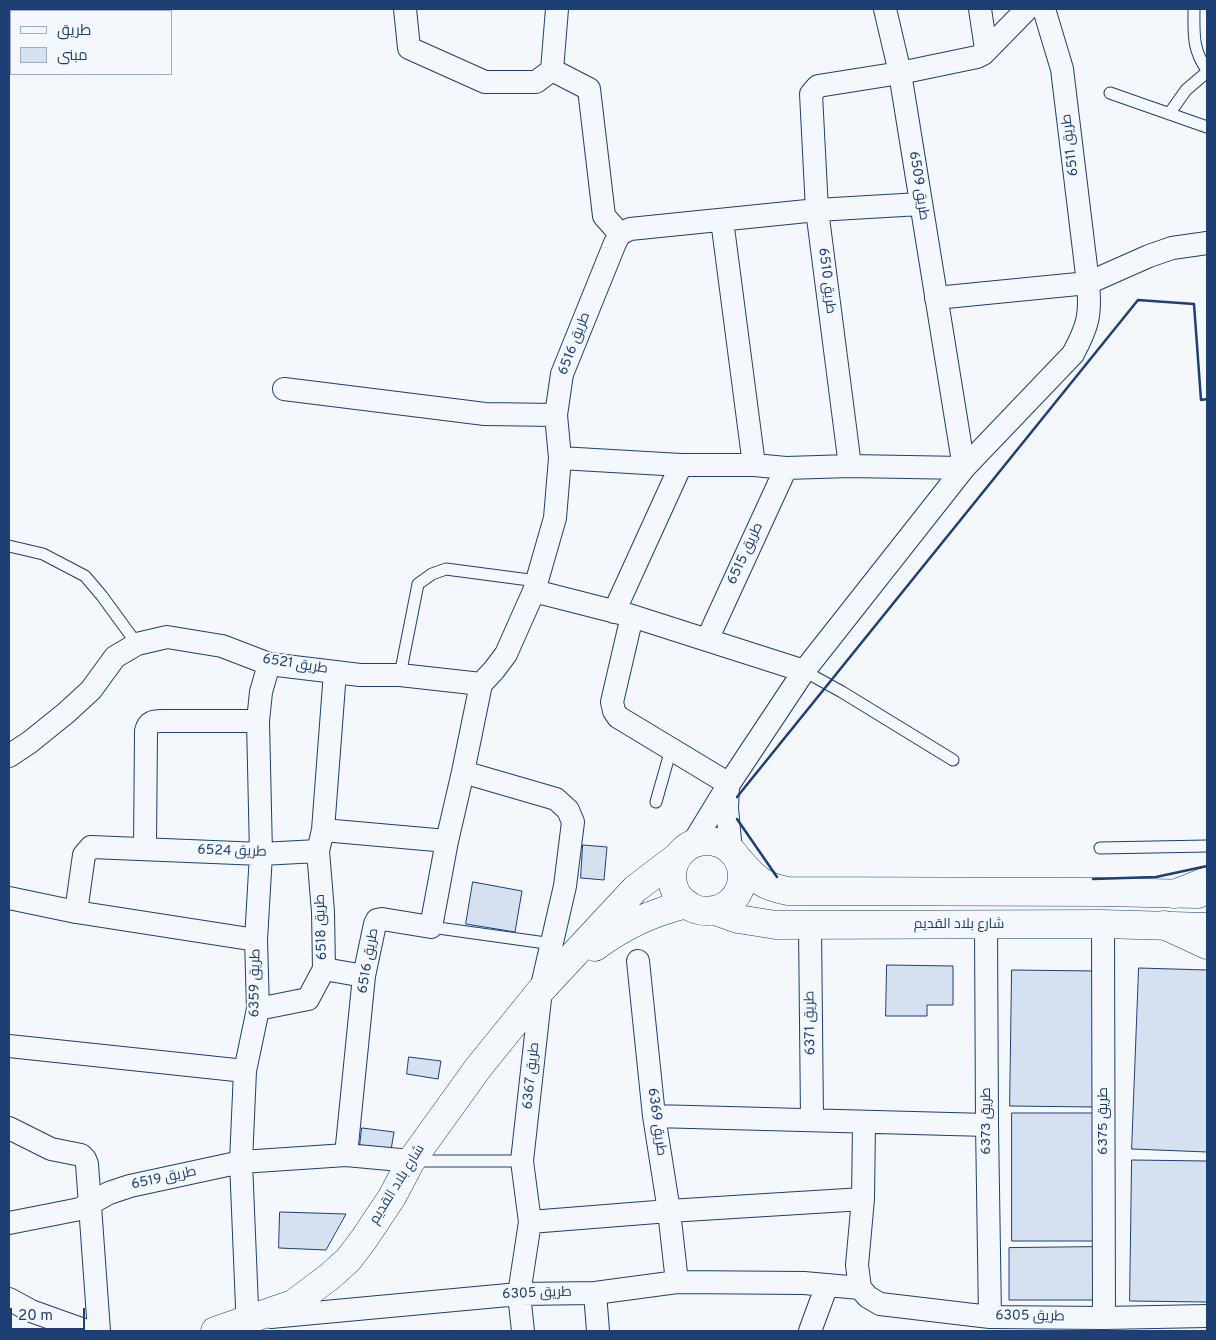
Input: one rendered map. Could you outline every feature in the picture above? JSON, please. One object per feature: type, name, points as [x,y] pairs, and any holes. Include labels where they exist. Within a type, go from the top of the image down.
[{"type":"street","points":[[405,9],[409,48],[485,82],[536,82],[552,70],[557,9]]},
{"type":"street","points":[[885,9],[900,73],[977,57],[983,54],[1027,9]]},
{"type":"street","points":[[980,9],[986,49]]},
{"type":"street","name":"طريق 6511","points":[[685,850],[804,671],[964,468],[1073,354],[1088,323],[1090,307],[1088,283],[1062,69],[1044,9]]},
{"type":"street","points":[[552,70],[589,89],[604,216],[620,234],[630,229],[817,210],[920,204]]},
{"type":"street","name":"طريق 6510","points":[[850,466],[817,210],[811,94],[818,86],[900,73]]},
{"type":"street","name":"طريق 6509","points":[[900,73],[964,468]]},
{"type":"street","points":[[722,220],[754,465]]},
{"type":"street","name":"طريق 6516","points":[[346,1155],[364,976],[375,924],[377,920],[382,919],[431,927],[447,841],[481,684],[506,654],[536,586],[555,518],[560,458],[556,415],[562,374],[614,243],[620,234]]},
{"type":"street","points":[[936,298],[1088,283],[1157,253],[1172,248],[1207,243]]},
{"type":"street","points":[[284,389],[485,414],[556,415]]},
{"type":"street","points":[[560,458],[681,465],[754,465],[786,468],[850,466],[964,468]]},
{"type":"street","points":[[681,465],[623,614],[612,702],[618,717],[729,784],[727,808],[735,855],[741,869],[742,880],[732,900],[723,906],[713,910],[695,909],[687,904],[680,898],[673,882],[674,865],[685,850],[703,840],[723,844],[735,855],[756,880],[772,888],[788,891],[1207,894]]},
{"type":"street","name":"طريق 6515","points":[[706,640],[786,468]]},
{"type":"street","points":[[536,586],[804,671]]},
{"type":"street","name":"طريق 6521","points":[[9,756],[30,742],[91,690],[115,657],[137,644],[167,637],[222,646],[268,664],[360,675],[400,675],[481,684]]},
{"type":"street","name":"طريق 6359","points":[[248,1325],[241,1162],[245,1070],[258,1009],[256,940],[261,854],[258,721],[261,692],[268,664]]},
{"type":"street","name":"طريق 6518","points":[[258,1009],[308,999],[324,969],[320,840],[334,672]]},
{"type":"street","points":[[145,848],[146,730],[151,722],[258,721]]},
{"type":"street","name":"طريق 6367","points":[[463,772],[556,799],[568,810],[573,822],[553,944],[541,990],[522,1161],[530,1222],[519,1294],[523,1331]]},
{"type":"street","points":[[320,840],[447,841]]},
{"type":"street","name":"طريق 6524","points":[[76,912],[84,855],[91,847],[261,854],[320,840]]},
{"type":"street","name":"شارع بلاد القديم","points":[[215,1331],[248,1325],[292,1304],[329,1277],[348,1260],[392,1196],[411,1161],[478,1068],[541,990],[635,889],[685,850]]},
{"type":"street","points":[[1174,894],[1207,881]]},
{"type":"street","points":[[9,898],[76,912],[256,940]]},
{"type":"street","name":"شارع بلاد القديم","points":[[541,990],[617,932],[638,920],[687,904]]},
{"type":"street","name":"شارع بلاد القديم","points":[[713,910],[738,919],[760,923],[810,926],[1103,924],[1207,927]]},
{"type":"street","name":"طريق 6373","points":[[986,924],[990,1317]]},
{"type":"street","name":"طريق 6375","points":[[1103,924],[1105,1325]]},
{"type":"street","points":[[1164,925],[1207,945]]},
{"type":"street","name":"طريق 6371","points":[[810,926],[812,1119]]},
{"type":"street","name":"طريق 6369","points":[[638,961],[654,1116],[670,1211],[677,1282]]},
{"type":"street","points":[[324,969],[364,976]]},
{"type":"street","points":[[9,1049],[245,1070]]},
{"type":"street","points":[[654,1116],[987,1125]]},
{"type":"street","points":[[860,1288],[857,1265],[863,1199],[864,1123]]},
{"type":"street","points":[[9,1128],[52,1150],[81,1155],[86,1159],[99,1331]]},
{"type":"street","name":"طريق 6519","points":[[9,1223],[90,1205],[109,1193],[130,1186],[241,1162],[346,1155],[411,1161]]},
{"type":"street","points":[[530,1222],[863,1199]]},
{"type":"street","name":"طريق 6305","points":[[248,1325],[519,1294],[595,1293],[677,1282],[804,1283],[860,1288],[868,1297],[880,1304],[990,1317],[1105,1325],[1207,1316]]},
{"type":"street","points":[[810,1331],[827,1285]]},
{"type":"street","points":[[595,1293],[598,1331]]},
{"type":"street","points":[[9,1299],[31,1310],[86,1331]]},
{"type":"lane","points":[[1169,114],[1186,90],[1207,71],[1196,50],[1194,9]]},
{"type":"lane","points":[[1110,93],[1207,126]]},
{"type":"lane","points":[[9,546],[42,554],[85,576],[137,644]]},
{"type":"lane","points":[[400,675],[418,584],[432,574],[446,569],[536,586]]},
{"type":"lane","points":[[804,671],[953,760]]},
{"type":"lane","points":[[656,802],[671,749]]},
{"type":"lane","points":[[1100,848],[1207,846]]},
{"type":"lane","points":[[431,927],[553,944]]},
{"type":"lane","points":[[411,1161],[522,1161]]},
{"type":"building","points":[[583,845],[607,847],[604,880],[581,878]]},
{"type":"building","points":[[473,882],[522,891],[515,932],[466,924]]},
{"type":"building","points":[[887,965],[953,966],[953,1005],[927,1005],[927,1016],[886,1016]]},
{"type":"building","points":[[1139,968],[1207,970],[1207,1152],[1132,1149]]},
{"type":"building","points":[[1012,970],[1095,971],[1094,1107],[1010,1106]]},
{"type":"building","points":[[409,1057],[441,1061],[438,1079],[407,1074]]},
{"type":"building","points":[[1012,1113],[1096,1113],[1095,1241],[1012,1241]]},
{"type":"building","points":[[362,1128],[394,1132],[391,1150],[360,1145]]},
{"type":"building","points":[[1132,1160],[1207,1161],[1207,1302],[1130,1301]]},
{"type":"building","points":[[280,1212],[346,1214],[326,1250],[279,1248]]},
{"type":"building","points":[[1096,1247],[1097,1300],[1009,1300],[1009,1248]]},
{"type":"wall","points":[[737,797],[1138,300],[1194,304],[1201,400],[1207,399]]},
{"type":"wall","points":[[737,819],[777,877]]},
{"type":"wall","points":[[1093,879],[1156,877],[1207,866]]}]
